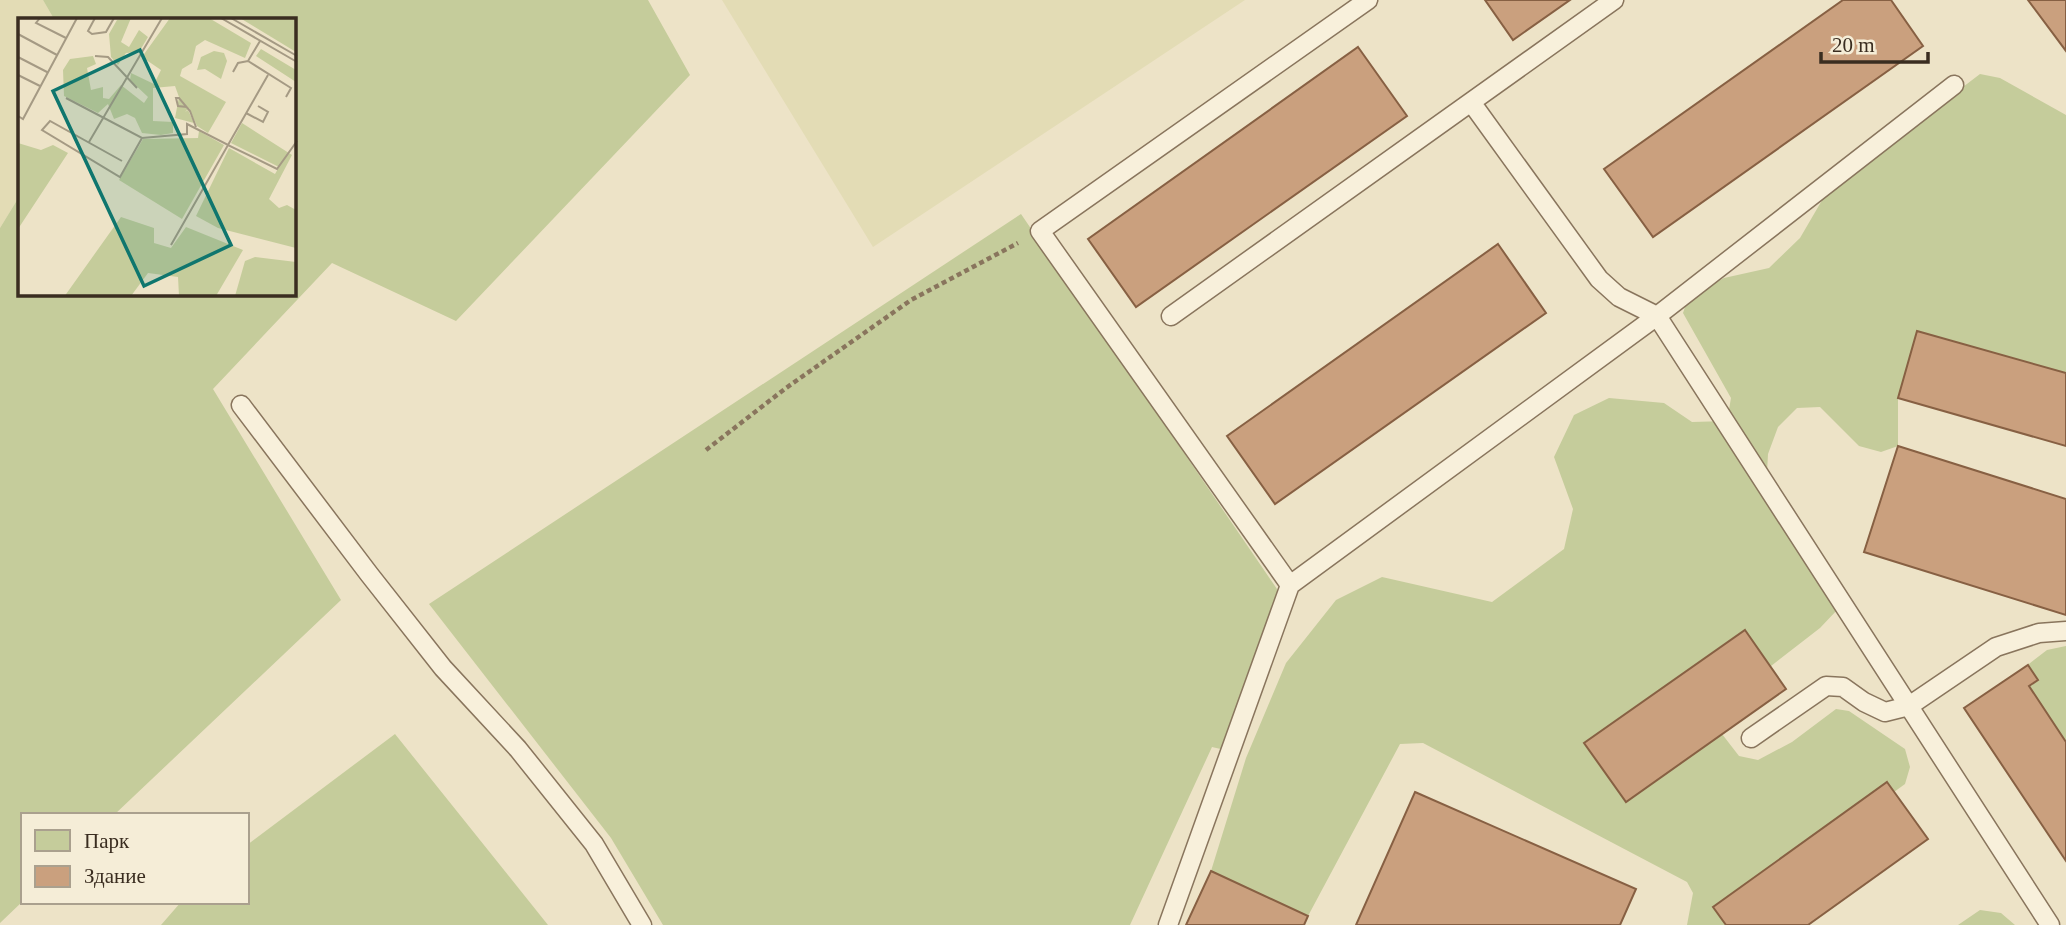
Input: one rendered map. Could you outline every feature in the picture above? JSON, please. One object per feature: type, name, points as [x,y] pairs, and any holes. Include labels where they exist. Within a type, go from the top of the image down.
[{"type":"lane","points":[[1290,585],[1040,231],[1368,0]]},
{"type":"lane","points":[[1171,316],[1614,0]]},
{"type":"lane","points":[[1168,925],[1290,585],[1657,316],[1954,85]]},
{"type":"lane","points":[[1471,102],[1599,279],[1619,297],[1657,316],[2050,925]]},
{"type":"lane","points":[[241,405],[360,564],[435,657],[518,749],[594,844],[642,925]]},
{"type":"lane","points":[[1751,738],[1826,686],[1843,687],[1864,702],[1885,712],[1909,706],[1996,647],[2039,633],[2066,631]]},
{"type":"path","points":[[706,450],[786,388],[911,300],[1040,231]]},
{"type":"shaded area","points":[[0,0],[43,0],[53,18],[18,18],[18,199],[0,228]]},
{"type":"shaded area","points":[[722,0],[1245,0],[873,247]]},
{"type":"green space","points":[[43,0],[648,0],[690,75],[456,321],[332,263],[213,389],[341,600],[116,813],[21,813],[21,903],[0,923],[0,228],[18,199],[18,296],[296,296],[296,18],[53,18]]},
{"type":"green space","points":[[1980,74],[2000,78],[2066,115],[2066,373],[1917,331],[1898,398],[1898,446],[1881,452],[1859,446],[1820,407],[1797,408],[1778,427],[1768,454],[1766,491],[1838,609],[1820,628],[1771,666],[1744,630],[1585,743],[1626,802],[1722,734],[1739,756],[1758,760],[1792,742],[1836,709],[1849,711],[1905,749],[1910,767],[1905,784],[1894,792],[1887,782],[1714,907],[1726,925],[1687,925],[1693,893],[1687,882],[1423,743],[1400,744],[1308,916],[1211,871],[1246,758],[1286,663],[1336,600],[1382,577],[1492,602],[1564,549],[1573,509],[1554,457],[1574,415],[1609,398],[1664,403],[1692,422],[1727,421],[1731,398],[1683,313],[1688,298],[1724,278],[1769,268],[1800,238],[1828,190]]},
{"type":"green space","points":[[1021,214],[1279,592],[1225,750],[1212,747],[1130,925],[663,925],[611,838],[429,604]]},
{"type":"green space","points":[[2066,646],[2066,742],[2029,686],[2038,680],[2025,667],[2047,650]]},
{"type":"green space","points":[[395,734],[548,925],[161,925],[179,904],[248,904],[248,844]]},
{"type":"green space","points":[[1980,910],[2001,913],[2015,925],[1958,925]]},
{"type":"building","points":[[1485,0],[1570,0],[1513,40]]},
{"type":"building","points":[[1843,0],[1891,0],[1923,46],[1653,237],[1604,169]]},
{"type":"building","points":[[2028,0],[2066,0],[2066,51]]},
{"type":"building","points":[[1358,47],[1407,116],[1136,307],[1088,239]]},
{"type":"building","points":[[1498,244],[1546,313],[1275,504],[1227,436]]},
{"type":"building","points":[[1917,331],[2066,373],[2066,446],[1898,398]]},
{"type":"building","points":[[1898,446],[2066,499],[2066,615],[1864,552]]},
{"type":"building","points":[[1745,630],[1786,689],[1626,802],[1584,743]]},
{"type":"building","points":[[2028,665],[2038,680],[2029,686],[2066,742],[2066,861],[1964,708]]},
{"type":"building","points":[[1887,782],[1928,839],[1808,925],[1726,925],[1713,907]]},
{"type":"building","points":[[1415,792],[1636,889],[1620,925],[1356,925]]},
{"type":"building","points":[[1211,871],[1308,916],[1304,925],[1186,925]]}]
